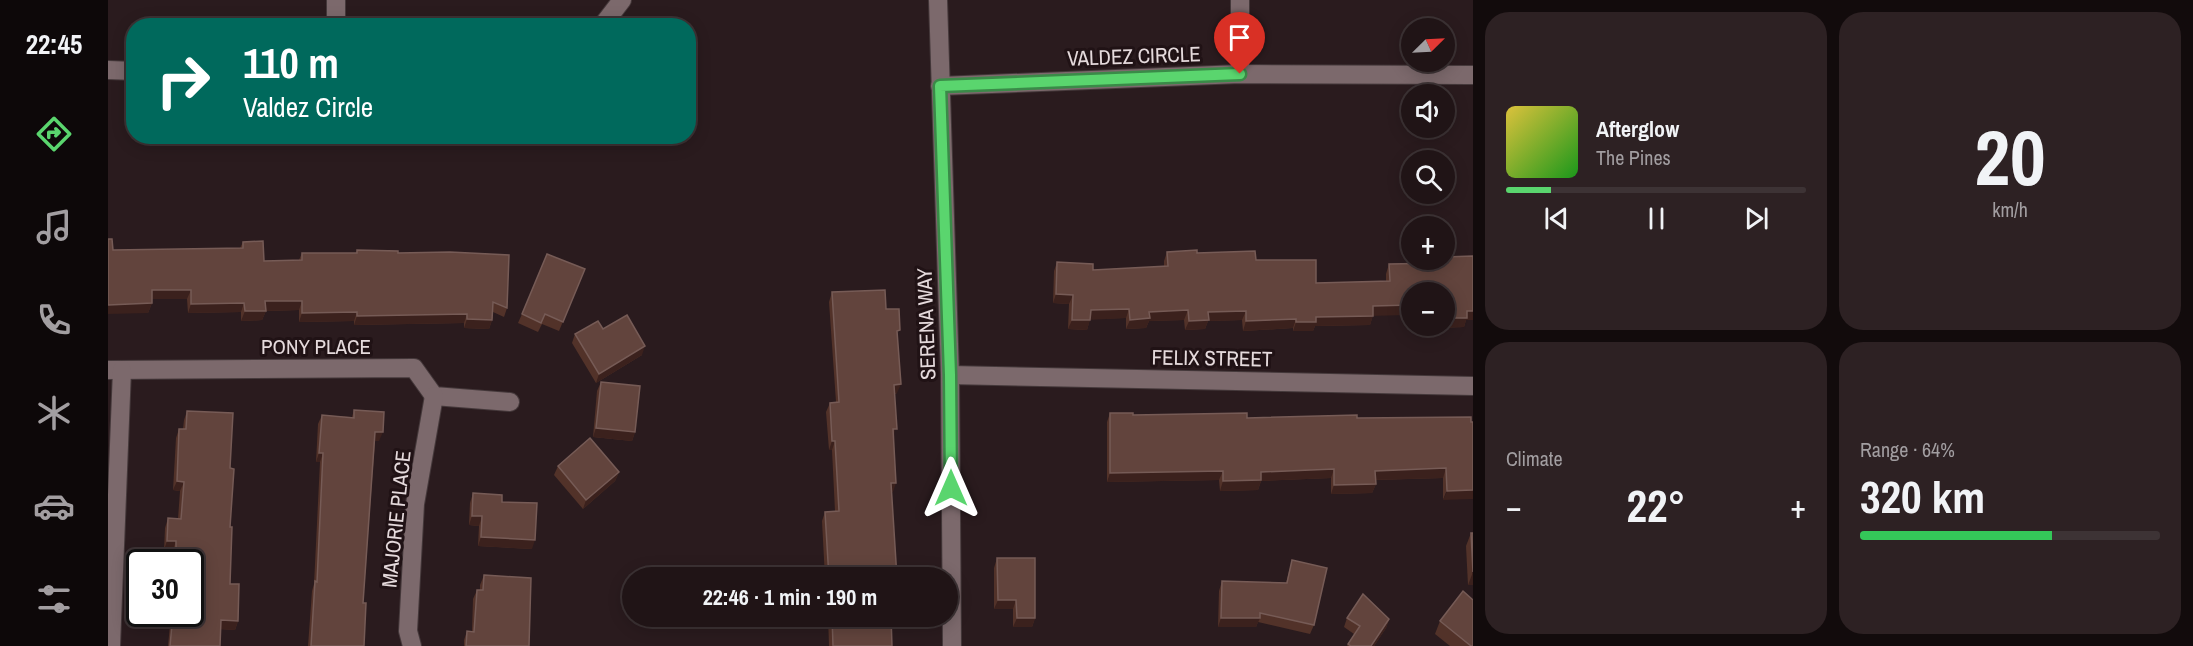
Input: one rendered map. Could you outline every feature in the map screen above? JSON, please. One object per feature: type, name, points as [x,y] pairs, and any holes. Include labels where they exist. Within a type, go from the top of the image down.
[{"type":"street","points":[[336,0],[336,18]]},
{"type":"street","points":[[608,18],[622,0]]},
{"type":"street","name":"SERENA WAY","points":[[938,0],[950,375],[952,646]]},
{"type":"street","points":[[1239,0],[1240,74]]},
{"type":"street","points":[[108,70],[126,71]]},
{"type":"street","name":"VALDEZ CIRCLE","points":[[940,86],[1240,74],[1473,75]]},
{"type":"street","name":"PONY PLACE","points":[[115,370],[414,368],[434,396]]},
{"type":"street","points":[[111,646],[115,370]]},
{"type":"street","name":"FELIX STREET","points":[[950,375],[1473,386]]},
{"type":"street","points":[[434,396],[510,402]]},
{"type":"street","name":"MAJORIE PLACE","points":[[412,646],[408,631],[415,504],[434,396]]},
{"type":"building","points":[[108,239],[112,239],[113,250],[243,248],[243,242],[263,241],[264,261],[302,260],[302,253],[357,253],[357,250],[509,255],[507,308],[493,302],[492,320],[467,319],[467,314],[357,316],[357,312],[302,313],[302,301],[265,301],[266,311],[245,311],[244,303],[191,304],[191,290],[152,290],[152,303],[108,305]]},
{"type":"building","points":[[1255,251],[1256,260],[1316,260],[1316,283],[1390,281],[1389,264],[1401,264],[1401,270],[1455,270],[1455,257],[1473,256],[1473,311],[1467,311],[1467,318],[1455,318],[1455,282],[1401,282],[1401,305],[1373,306],[1373,316],[1316,317],[1316,322],[1296,322],[1296,319],[1246,321],[1246,311],[1208,312],[1209,320],[1189,321],[1188,310],[1149,312],[1150,318],[1130,320],[1129,309],[1091,310],[1090,320],[1072,320],[1073,295],[1056,294],[1057,262],[1093,264],[1093,270],[1168,266],[1167,252]]},
{"type":"building","points":[[547,254],[585,269],[563,322],[545,314],[541,323],[522,314]]},
{"type":"building","points":[[885,290],[886,309],[899,309],[900,330],[897,331],[901,384],[894,385],[897,429],[893,429],[896,483],[891,483],[896,567],[828,567],[825,512],[839,511],[835,441],[832,441],[830,403],[839,402],[832,292]]},
{"type":"building","points":[[627,315],[645,346],[599,374],[575,334],[598,321],[603,329]]},
{"type":"building","points":[[601,382],[640,386],[635,432],[596,428]]},
{"type":"building","points":[[354,410],[384,412],[383,432],[375,432],[363,603],[366,603],[364,646],[311,646],[315,581],[317,582],[323,453],[319,453],[322,415],[354,418]]},
{"type":"building","points":[[187,411],[233,413],[230,468],[234,469],[230,527],[232,527],[230,584],[239,584],[238,621],[221,620],[220,646],[170,646],[172,627],[204,627],[204,549],[176,549],[176,541],[167,541],[168,518],[181,519],[184,482],[177,481],[179,429],[186,429]]},
{"type":"building","points":[[1110,413],[1133,413],[1133,415],[1247,413],[1247,418],[1357,415],[1357,418],[1471,417],[1471,422],[1473,422],[1473,490],[1447,491],[1446,468],[1375,471],[1376,484],[1334,485],[1334,469],[1261,472],[1261,480],[1223,481],[1223,471],[1110,473]]},
{"type":"building","points":[[590,438],[619,472],[586,500],[558,466]]},
{"type":"building","points":[[473,493],[502,495],[502,502],[537,503],[535,540],[481,537],[482,516],[472,516]]},
{"type":"building","points":[[1471,533],[1473,533],[1473,572]]},
{"type":"building","points":[[997,558],[1035,558],[1035,618],[1017,618],[1016,600],[998,600]]},
{"type":"building","points":[[1292,560],[1327,568],[1314,625],[1260,613],[1260,618],[1221,618],[1222,581],[1287,583]]},
{"type":"building","points":[[484,575],[531,578],[529,646],[466,646],[467,631],[474,632],[477,590],[483,590]]},
{"type":"building","points":[[1463,591],[1473,600],[1473,646],[1440,621]]},
{"type":"building","points":[[1363,594],[1389,619],[1371,646],[1351,646],[1348,644],[1360,626],[1347,618]]},
{"type":"building","points":[[832,627],[891,627],[892,646],[833,646]]},
{"type":"route","points":[[951,488],[950,375],[940,86],[1240,74]]}]
